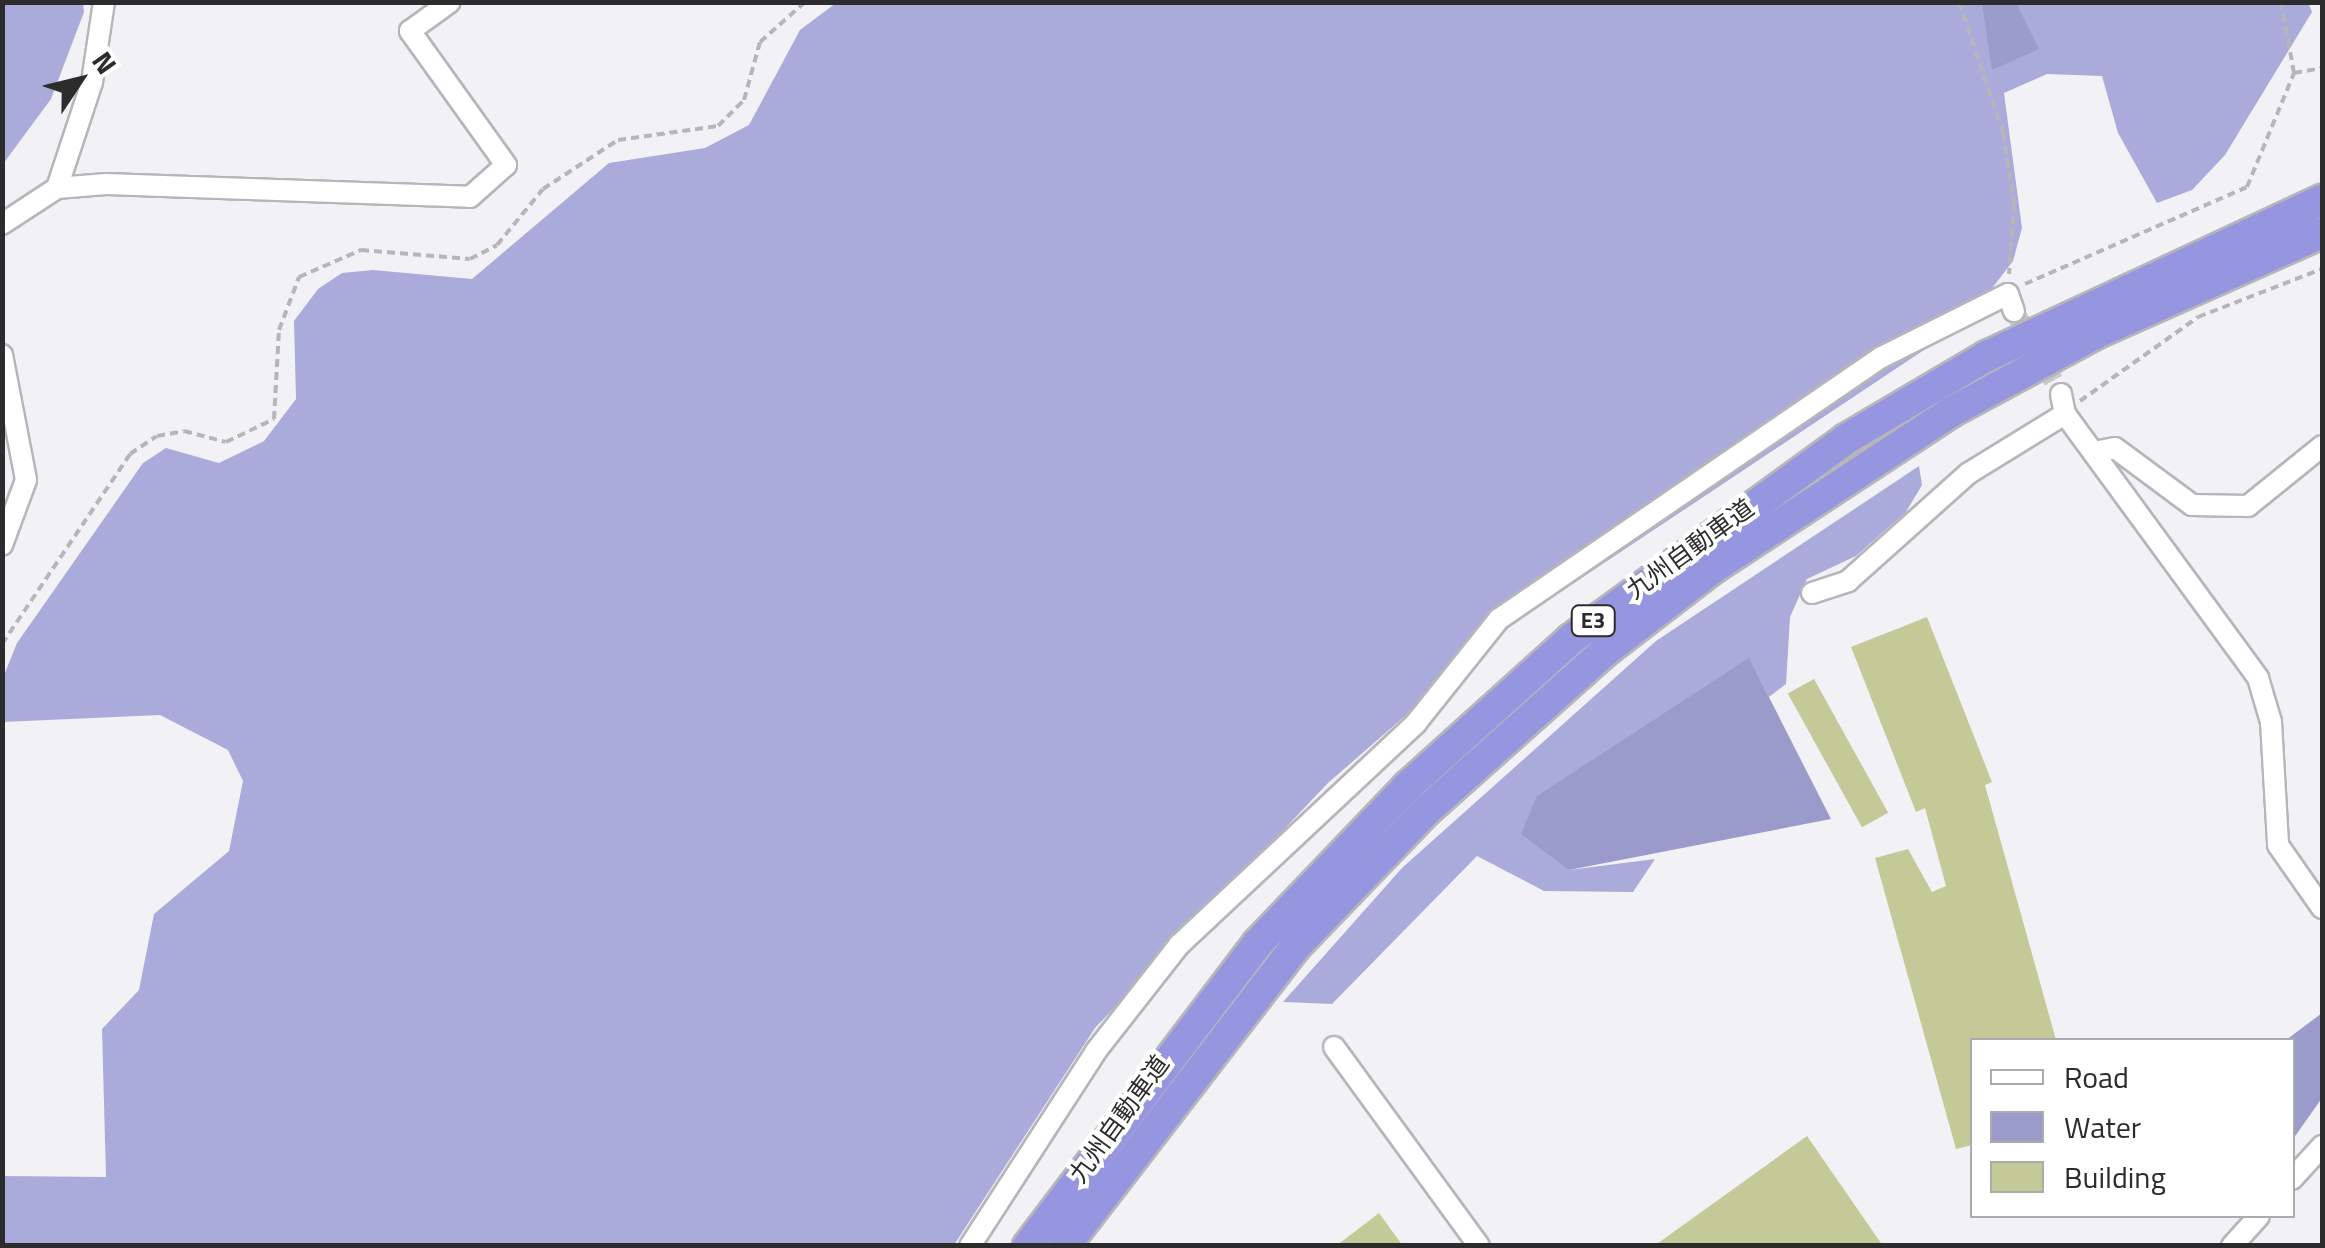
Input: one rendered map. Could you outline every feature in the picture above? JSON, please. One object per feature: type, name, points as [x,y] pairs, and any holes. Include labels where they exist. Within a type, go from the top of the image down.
[{"type":"highway","name":"九州自動車道","points":[[1028,1246],[1168,1052],[1271,929],[1408,786],[1586,627],[1846,439],[1987,356],[2322,200]]},
{"type":"highway","name":"九州自動車道","points":[[1066,1246],[1295,947],[1427,810],[1603,653],[1728,558],[1951,412],[2094,334],[2322,233]]},
{"type":"street","points":[[57,188],[92,82],[104,2]]},
{"type":"street","points":[[2,224],[57,188],[470,197],[506,164],[410,30],[450,2]]},
{"type":"street","points":[[970,1246],[1096,1051],[1179,945],[1416,723],[1499,619],[1880,358],[2011,302]]},
{"type":"street","points":[[2,355],[26,480],[2,545]]},
{"type":"street","points":[[1812,593],[1848,580],[1969,472],[2063,404],[2093,452],[2258,678],[2271,722],[2278,845],[2322,908]]},
{"type":"street","points":[[2093,452],[2115,448],[2192,505],[2248,506],[2322,446]]},
{"type":"street","points":[[1334,1047],[1479,1246]]},
{"type":"street","points":[[2295,1176],[2322,1146]]},
{"type":"street","points":[[2232,1246],[2258,1218]]},
{"type":"path","points":[[2,644],[130,454],[157,436],[184,431],[226,442],[274,419],[279,330],[299,277],[361,250],[470,259],[514,228],[543,189],[618,140],[718,126],[744,100],[760,42],[805,2]]},
{"type":"path","points":[[1958,2],[2003,133],[2014,202],[2011,302],[2247,187],[2294,73],[2281,2]]},
{"type":"path","points":[[2294,73],[2322,68]]},
{"type":"path","points":[[2063,404],[2198,317],[2322,269]]},
{"type":"shaded area","points":[[3,2],[83,3],[84,12],[51,99],[3,164]]},
{"type":"shaded area","points":[[2308,2],[2312,12],[2225,155],[2192,190],[2157,203],[2118,133],[2102,76],[2047,74],[2004,93],[2022,228],[2013,261],[1966,322],[1505,629],[1328,783],[1095,1028],[954,1245],[3,1245],[3,1176],[106,1177],[102,1029],[139,990],[154,914],[229,851],[243,781],[228,750],[160,715],[3,722],[2,680],[17,643],[143,463],[166,448],[219,463],[264,441],[296,399],[294,321],[318,289],[342,273],[373,270],[472,279],[609,163],[705,148],[749,125],[800,30],[836,3]]},
{"type":"shaded area","points":[[1919,466],[1922,485],[1906,512],[1856,556],[1807,579],[1790,617],[1786,684],[1769,697],[1749,659],[1569,870],[1655,859],[1633,892],[1544,891],[1477,856],[1332,1004],[1283,1002],[1402,868],[1656,641]]},
{"type":"water","points":[[1982,3],[2016,3],[2039,49],[1992,70]]},
{"type":"water","points":[[1749,658],[1831,819],[1569,870],[1521,834],[1537,796]]},
{"type":"water","points":[[2322,1013],[2322,1098],[2295,1136],[2295,1038],[2289,1038]]},
{"type":"building","points":[[1927,617],[1992,782],[1985,785],[2055,1038],[1970,1038],[1970,1146],[1956,1149],[1875,858],[1908,849],[1932,892],[1946,886],[1925,808],[1916,812],[1851,647]]},
{"type":"building","points":[[1814,679],[1888,813],[1862,827],[1788,694]]},
{"type":"building","points":[[1807,1136],[1883,1246],[1654,1246]]},
{"type":"building","points":[[1379,1213],[1403,1246],[1336,1246]]},
{"type":"tunnel","points":[[2014,311],[2061,394]]}]
